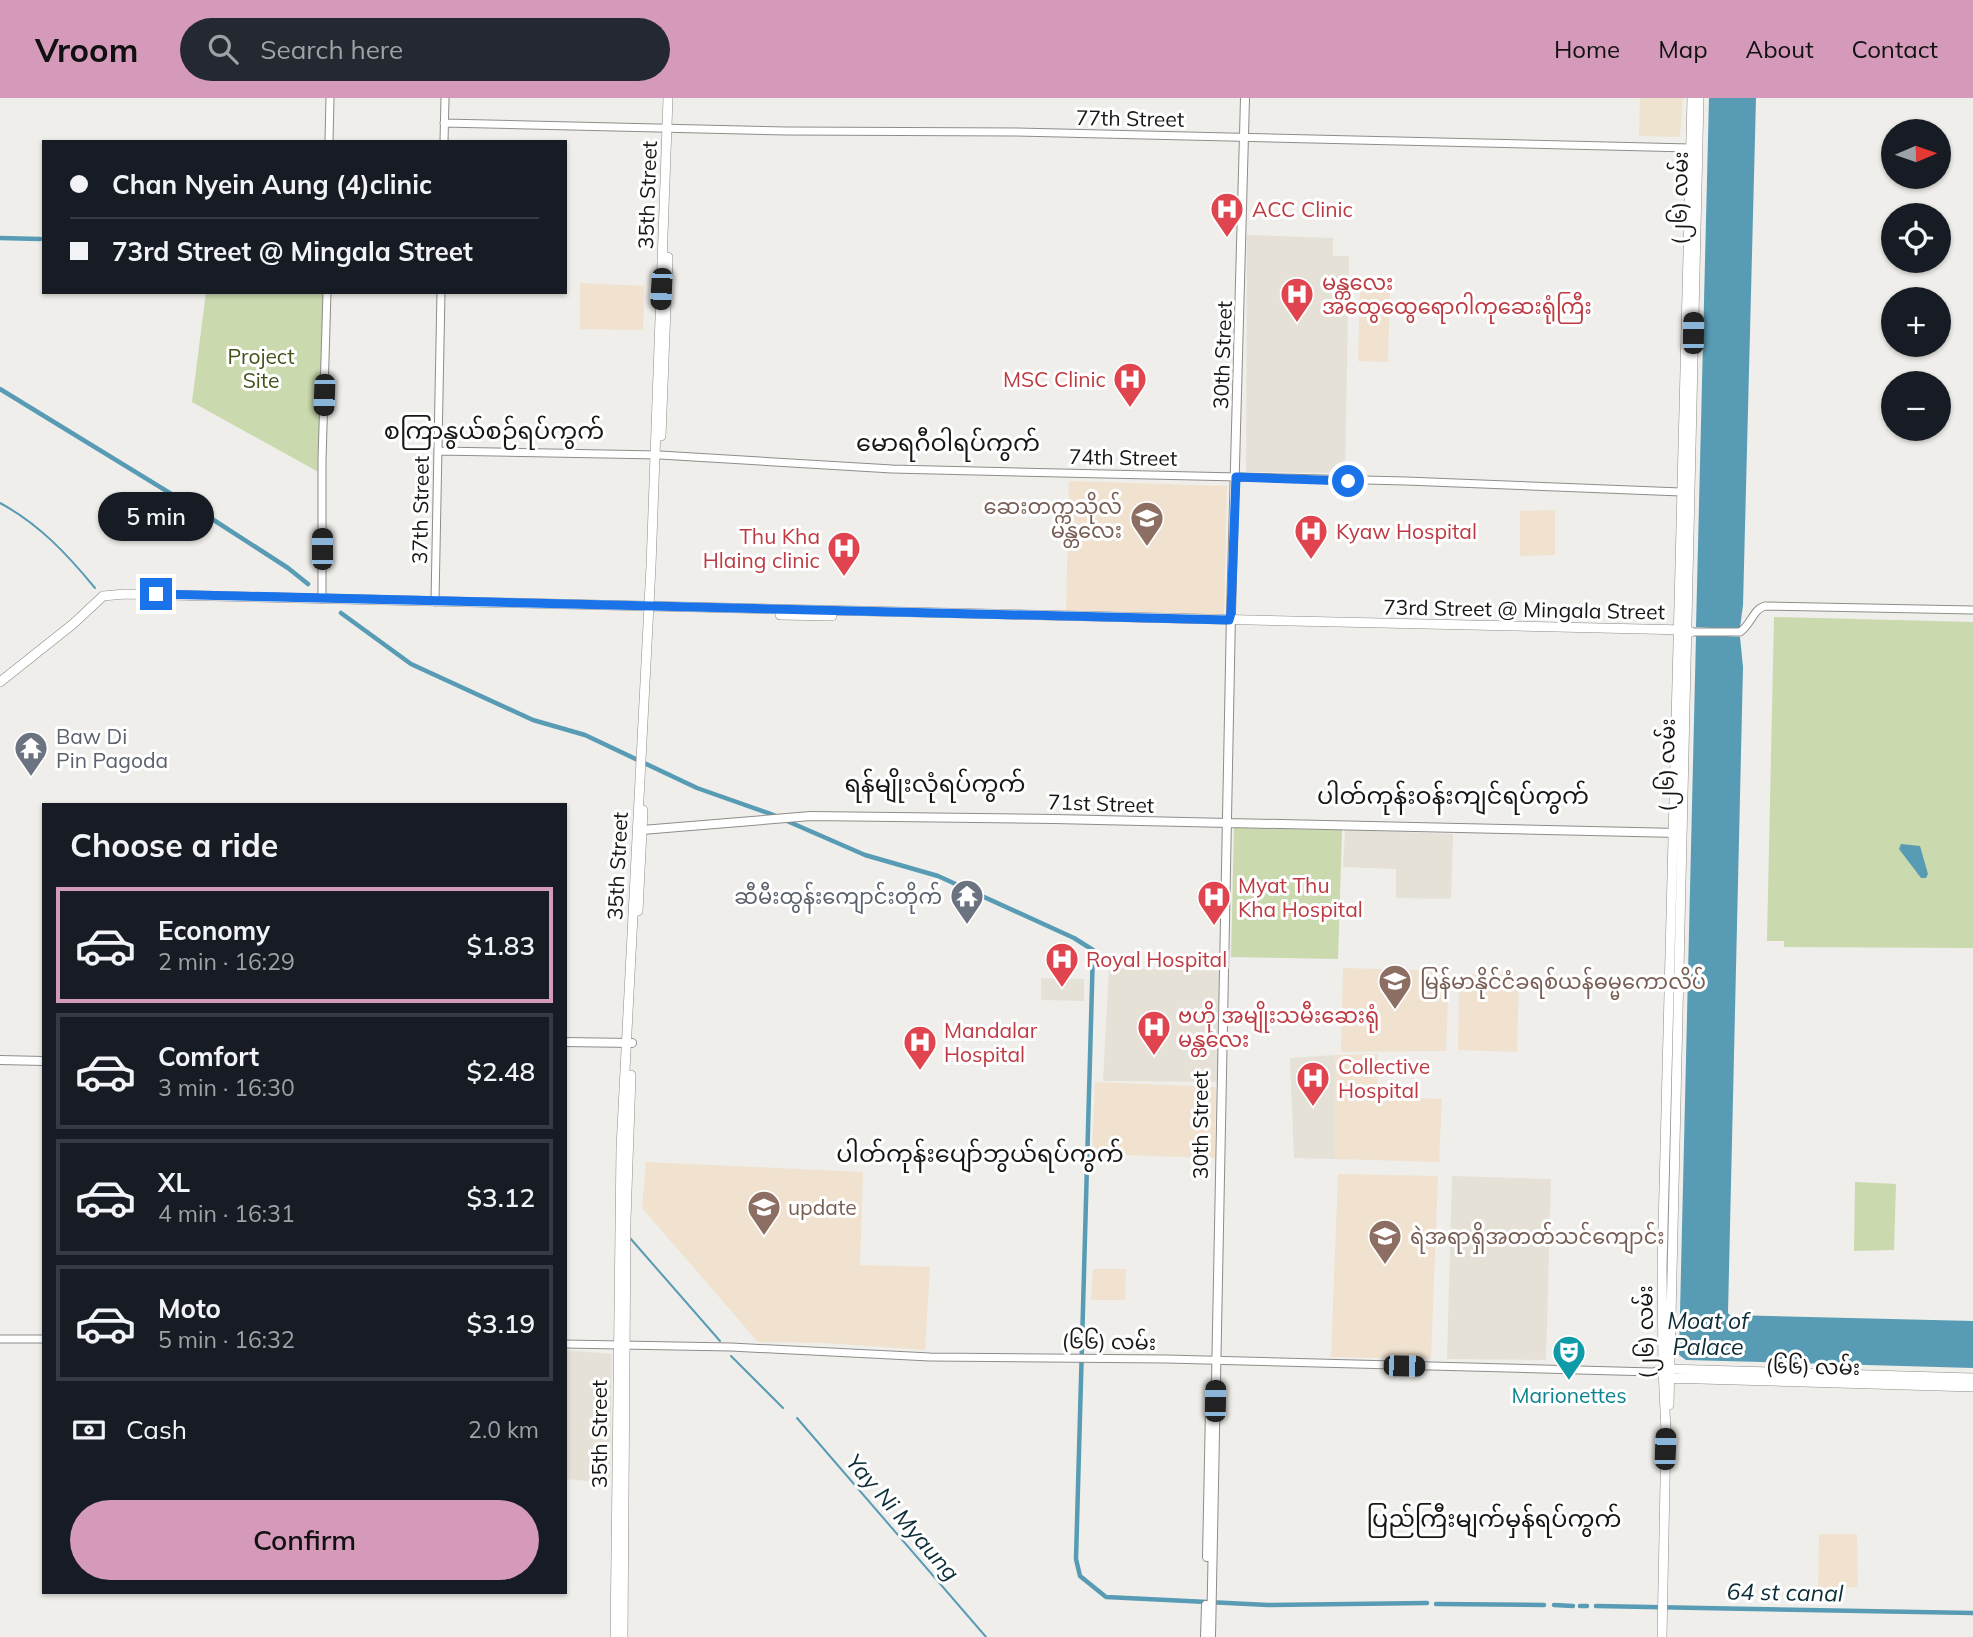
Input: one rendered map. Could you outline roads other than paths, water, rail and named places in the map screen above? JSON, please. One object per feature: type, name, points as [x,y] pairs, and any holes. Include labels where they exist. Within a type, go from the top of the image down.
[{"type":"main road","name":"35th Street","points":[[615,1637],[629,1043],[658,455],[671,98]]},
{"type":"main road","name":"30th Street","points":[[1211,1637],[1209,1602],[1218,1131],[1245,98]]},
{"type":"main road","name":"(၂၆) လမ်း","points":[[1686,632],[1681,492],[1692,98]]},
{"type":"main road","name":"(၂၆) လမ်း","points":[[1662,1637],[1666,1431],[1669,1427],[1664,1373],[1699,98]]},
{"type":"main road","name":"73rd Street @ Mingala Street","points":[[0,682],[103,596],[323,598],[651,610]]},
{"type":"main road","name":"73rd Street @ Mingala Street","points":[[156,597],[1686,632]]},
{"type":"main road","name":"35th Street","points":[[629,1043],[642,830],[641,795]]},
{"type":"main road","name":"71st Street","points":[[642,830],[802,817],[1054,819],[1677,833]]},
{"type":"main road","points":[[567,1042],[629,1043]]},
{"type":"main road","points":[[0,1060],[42,1061]]},
{"type":"main road","name":"35th Street","points":[[621,1346],[623,1637]]},
{"type":"main road","name":"(၆၆) လမ်း","points":[[1664,1373],[1973,1378]]},
{"type":"main road","name":"(၆၆) လမ်း","points":[[1664,1373],[1973,1387]]},
{"type":"main road","name":"30th Street","points":[[1205,1637],[1209,1602]]},
{"type":"street","points":[[329,140],[330,98]]},
{"type":"street","points":[[444,140],[445,98]]},
{"type":"street","name":"77th Street","points":[[444,123],[1690,148]]},
{"type":"street","points":[[323,598],[322,460],[327,294]]},
{"type":"street","name":"37th Street","points":[[435,602],[441,294]]},
{"type":"street","name":"74th Street","points":[[438,451],[658,455],[892,469],[1543,485],[1681,492]]},
{"type":"street","points":[[1686,632],[1740,632],[1749,624],[1758,609],[1764,606],[1973,610]]},
{"type":"street","points":[[0,1339],[42,1339]]},
{"type":"street","name":"(၆၆) လမ်း","points":[[567,1344],[731,1347],[930,1357],[1214,1360],[1664,1373]]},
{"type":"water","name":"Moat of Palace","points":[[1709,98],[1756,98],[1743,605],[1740,628],[1725,628],[1725,636],[1740,637],[1743,667],[1728,1313],[1973,1321],[1973,1368],[1686,1360],[1679,1355],[1696,636],[1711,636],[1712,628],[1696,627]]},
{"type":"water","points":[[1901,844],[1920,846],[1928,874],[1926,878],[1921,878],[1899,849]]},
{"type":"waterway","points":[[0,238],[40,239]]},
{"type":"waterway","points":[[0,389],[209,517],[308,584]]},
{"type":"waterway","name":"Yay Ni Myaung","points":[[0,503],[27,520],[52,541],[95,588]]},
{"type":"waterway","points":[[341,613],[411,664],[533,720],[585,735],[697,788],[771,814],[865,855],[938,876],[1074,938],[1093,950],[1076,1559],[1080,1576],[1106,1597],[1268,1605],[1427,1603]]},
{"type":"waterway","name":"Yay Ni Myaung","points":[[630,1238],[720,1341]]},
{"type":"waterway","name":"Yay Ni Myaung","points":[[731,1356],[783,1408]]},
{"type":"waterway","name":"Yay Ni Myaung","points":[[797,1418],[986,1637]]},
{"type":"waterway","points":[[1436,1604],[1544,1605]]},
{"type":"waterway","points":[[1554,1605],[1573,1606]]},
{"type":"waterway","points":[[1580,1606],[1587,1606]]},
{"type":"waterway","name":"64 st canal","points":[[1596,1606],[1973,1613]]},
{"type":"place","name":"ACC Clinic","points":[[1227,239]]},
{"type":"place","name":"မန္တလေး အထွေထွေရောဂါကုဆေးရုံကြီး","points":[[1297,324]]},
{"type":"place","name":"MSC Clinic","points":[[1130,409]]},
{"type":"place","name":"ဆေးတက္ကသိုလ် မန္တလေး","points":[[1147,548]]},
{"type":"place","name":"Kyaw Hospital","points":[[1311,561]]},
{"type":"place","name":"Thu Kha Hlaing clinic","points":[[844,578]]},
{"type":"place","name":"Baw Di Pin Pagoda","points":[[31,778]]},
{"type":"place","name":"ဆီမီးထွန်းကျောင်းတိုက်","points":[[967,926]]},
{"type":"place","name":"Myat Thu Kha Hospital","points":[[1214,927]]},
{"type":"place","name":"Royal Hospital","points":[[1062,989]]},
{"type":"place","name":"မြန်မာနိုင်ငံခရစ်ယန်ဓမ္မကောလိပ်","points":[[1395,1011]]},
{"type":"place","name":"ဗဟို အမျိုးသမီးဆေးရုံ မန္တလေး","points":[[1154,1057]]},
{"type":"place","name":"Mandalar Hospital","points":[[920,1072]]},
{"type":"place","name":"Collective Hospital","points":[[1313,1108]]},
{"type":"place","name":"update","points":[[764,1237]]},
{"type":"place","name":"ရဲအရာရှိအတတ်သင်ကျောင်း","points":[[1385,1266]]},
{"type":"place","name":"Marionettes","points":[[1569,1382]]},
{"type":"district","name":"စကြာနွယ်စဉ်ရပ်ကွက်","points":[[494,430]]},
{"type":"district","name":"မောရဂီဝါရပ်ကွက်","points":[[948,442]]},
{"type":"district","name":"ရန်မျိုးလုံရပ်ကွက်","points":[[935,783]]},
{"type":"district","name":"ပါတ်ကုန်းဝန်းကျင်ရပ်ကွက်","points":[[1453,795]]},
{"type":"district","name":"ပါတ်ကုန်းပျော်ဘွယ်ရပ်ကွက်","points":[[980,1153]]},
{"type":"district","name":"ပြည်ကြီးမျက်မှန်ရပ်ကွက်","points":[[1494,1518]]},
{"type":"park label","name":"Project Site","points":[[261,368]]}]
